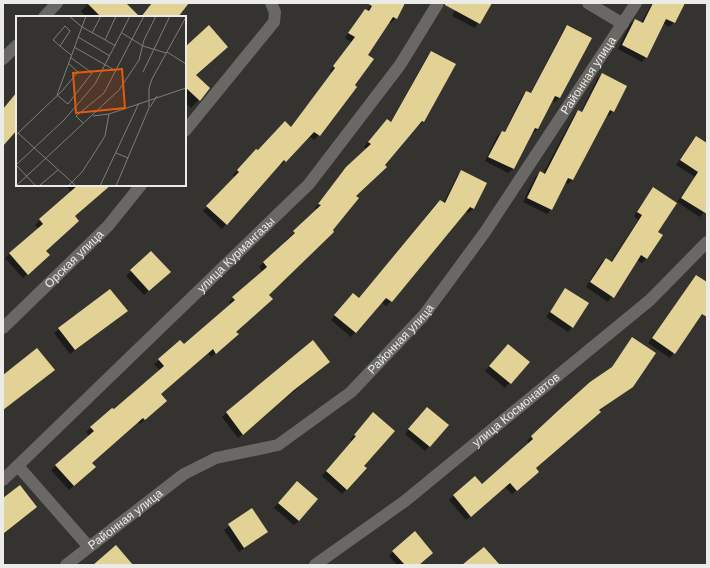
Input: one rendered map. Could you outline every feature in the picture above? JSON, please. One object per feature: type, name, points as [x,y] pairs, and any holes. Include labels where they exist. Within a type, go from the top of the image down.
[{"type":"street","points":[[45,16],[57,3]]},
{"type":"street","points":[[186,130],[274,22],[275,12],[271,3]]},
{"type":"street","name":"улица Курмангазы","points":[[3,480],[310,184],[400,65],[438,3]]},
{"type":"street","points":[[588,3],[623,24]]},
{"type":"street","name":"Районная улица","points":[[66,565],[184,474],[216,458],[278,444],[351,392],[424,315],[485,232],[636,3]]},
{"type":"street","points":[[3,59],[16,46]]},
{"type":"street","name":"Орская улица","points":[[3,328],[108,226],[140,186]]},
{"type":"street","name":"улица Космонавтов","points":[[315,565],[405,502],[650,300],[707,242]]},
{"type":"street","points":[[18,466],[89,547]]},
{"type":"building","points":[[87,3],[126,3],[139,16],[100,16]]},
{"type":"building","points":[[152,3],[189,3],[179,16],[142,16]]},
{"type":"building","points":[[367,3],[405,3],[397,19],[393,17],[368,55],[374,59],[355,85],[357,87],[320,136],[314,132],[286,162],[284,160],[227,225],[206,206],[239,172],[237,170],[256,149],[258,150],[285,121],[291,127],[335,68],[333,66],[355,37],[348,33],[365,9],[369,11],[372,6]]},
{"type":"building","points":[[445,3],[492,3],[480,24],[445,5]]},
{"type":"building","points":[[653,3],[685,3],[675,23],[666,19],[647,58],[622,45],[635,19],[643,23]]},
{"type":"building","points":[[209,25],[228,47],[196,75],[210,88],[200,101],[186,88],[186,46]]},
{"type":"building","points":[[567,25],[592,38],[560,98],[555,96],[538,129],[535,128],[514,169],[488,157],[502,131],[505,132],[526,91],[531,93]]},
{"type":"building","points":[[431,51],[456,64],[424,122],[422,121],[385,165],[387,167],[356,196],[359,198],[333,230],[334,232],[269,295],[273,299],[236,332],[239,334],[216,354],[213,349],[161,394],[167,401],[145,420],[143,418],[92,463],[96,467],[74,486],[55,465],[94,431],[90,427],[112,408],[114,409],[164,366],[158,359],[180,340],[184,344],[235,300],[232,297],[267,267],[263,262],[295,233],[293,231],[321,205],[318,204],[346,167],[371,144],[368,142],[387,119],[391,122]]},
{"type":"building","points":[[602,73],[627,86],[614,112],[610,110],[573,180],[568,178],[552,210],[527,198],[540,171],[545,174],[578,110],[582,112]]},
{"type":"building","points":[[16,93],[16,131],[3,146],[3,109]]},
{"type":"building","points":[[696,136],[707,143],[707,214],[681,198],[698,172],[680,160]]},
{"type":"building","points":[[461,170],[487,183],[474,209],[470,207],[392,302],[386,298],[356,333],[334,315],[353,293],[359,298],[440,200],[445,203]]},
{"type":"building","points":[[77,186],[110,186],[75,216],[79,221],[46,251],[50,255],[28,275],[9,253],[43,224],[39,219]]},
{"type":"building","points":[[653,187],[677,203],[658,232],[663,235],[647,259],[641,255],[614,298],[590,282],[606,258],[612,262],[642,215],[637,212]]},
{"type":"building","points":[[151,251],[171,272],[149,291],[130,270]]},
{"type":"building","points":[[696,275],[707,282],[707,317],[702,314],[675,354],[652,338]]},
{"type":"building","points":[[565,288],[589,303],[573,328],[550,312]]},
{"type":"building","points":[[110,289],[128,311],[75,350],[58,328]]},
{"type":"building","points":[[632,337],[656,353],[633,387],[599,410],[601,412],[536,468],[539,472],[517,491],[510,483],[471,517],[453,495],[475,476],[482,484],[533,439],[531,436],[560,409],[590,382],[612,367]]},
{"type":"building","points":[[313,340],[330,362],[294,390],[243,435],[226,412]]},
{"type":"building","points":[[508,344],[530,362],[511,384],[489,366]]},
{"type":"building","points":[[37,348],[55,370],[3,410],[3,375]]},
{"type":"building","points":[[427,407],[449,425],[430,447],[408,429]]},
{"type":"building","points":[[373,412],[395,431],[364,466],[367,468],[347,490],[326,471],[356,436],[354,435]]},
{"type":"building","points":[[297,481],[318,499],[299,521],[278,503]]},
{"type":"building","points":[[20,485],[37,507],[3,534],[3,498]]},
{"type":"building","points":[[252,508],[268,532],[244,548],[228,524]]},
{"type":"building","points":[[415,531],[433,553],[419,565],[405,565],[392,551]]},
{"type":"building","points":[[116,545],[133,565],[93,565]]},
{"type":"building","points":[[484,547],[500,565],[462,565]]}]
